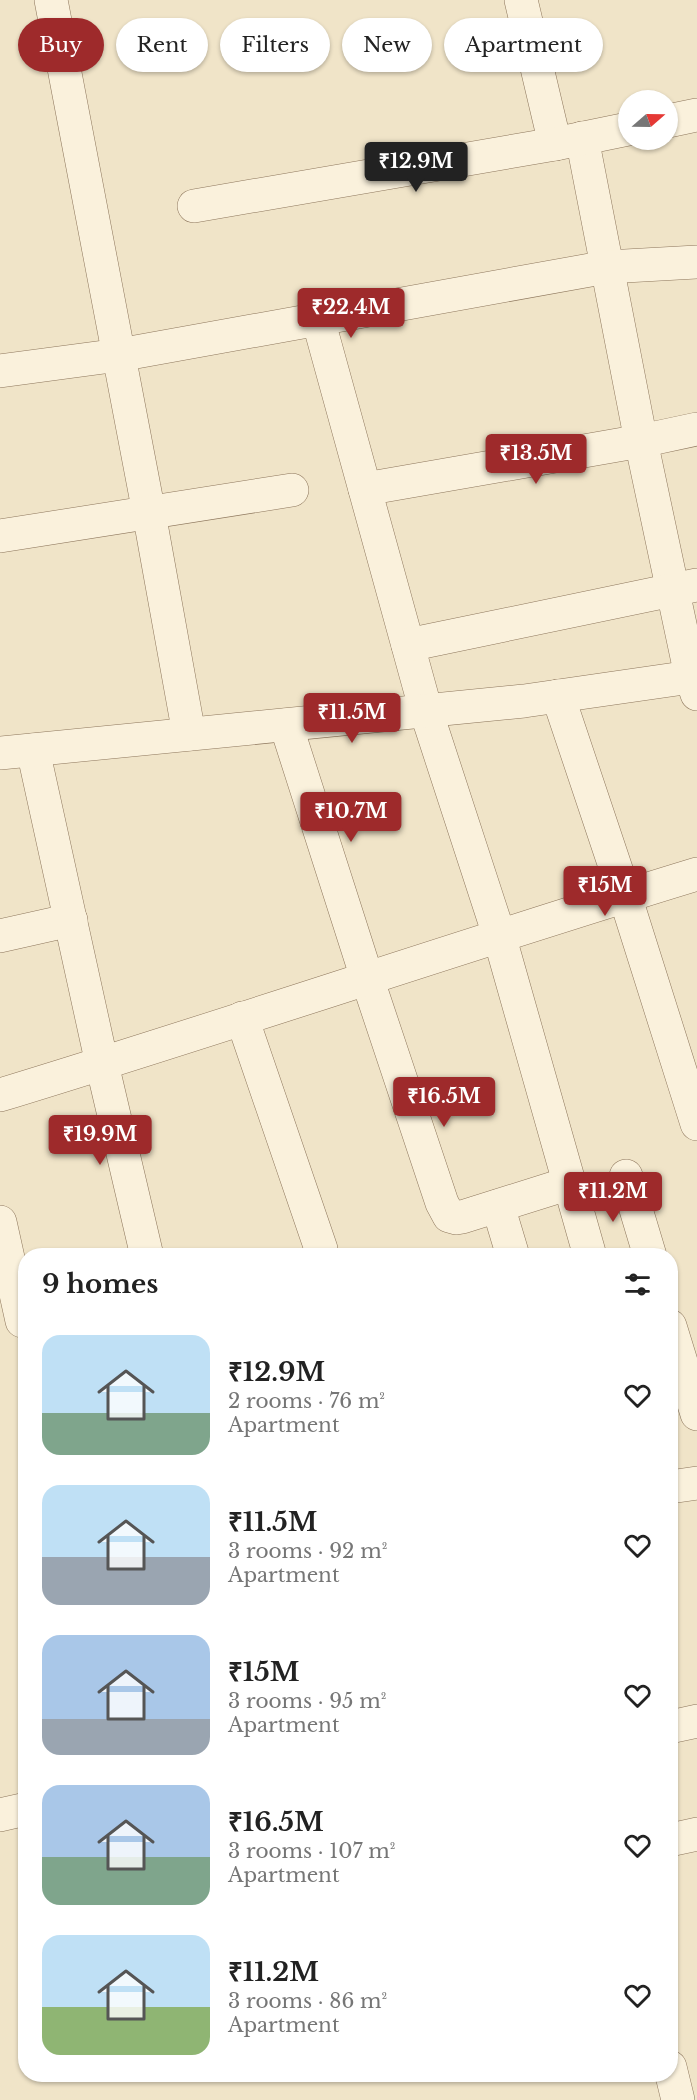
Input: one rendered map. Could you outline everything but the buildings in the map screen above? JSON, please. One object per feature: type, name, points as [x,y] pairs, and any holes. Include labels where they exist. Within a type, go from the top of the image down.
[{"type":"street","points":[[51,0],[189,734]]},
{"type":"street","points":[[0,753],[695,682],[685,587],[641,441],[607,267],[521,0]]},
{"type":"street","points":[[678,119],[697,115]]},
{"type":"street","points":[[194,206],[618,131]]},
{"type":"street","points":[[0,371],[119,355],[607,267],[695,269]]},
{"type":"street","points":[[318,319],[426,711],[499,935],[588,1248]]},
{"type":"street","points":[[365,489],[641,441],[697,429]]},
{"type":"street","points":[[0,536],[292,490]]},
{"type":"street","points":[[408,645],[685,587]]},
{"type":"street","points":[[558,696],[625,896],[697,1124]]},
{"type":"street","points":[[286,725],[367,978],[442,1203],[449,1216],[462,1217],[570,1184]]},
{"type":"street","points":[[33,750],[145,1248]]},
{"type":"street","points":[[0,1095],[697,874]]},
{"type":"street","points":[[0,936],[71,920]]},
{"type":"street","points":[[242,1018],[321,1248]]},
{"type":"street","points":[[626,1176],[648,1248]]},
{"type":"street","points":[[498,1206],[511,1248]]},
{"type":"street","points":[[0,1222],[18,1303]]},
{"type":"street","points":[[678,1352],[697,1414]]},
{"type":"street","points":[[678,1486],[697,1482]]},
{"type":"street","points":[[678,1725],[697,1721]]},
{"type":"street","points":[[0,1815],[18,1811]]},
{"type":"street","points":[[678,1838],[697,1834]]},
{"type":"street","points":[[674,2082],[678,2100]]}]
